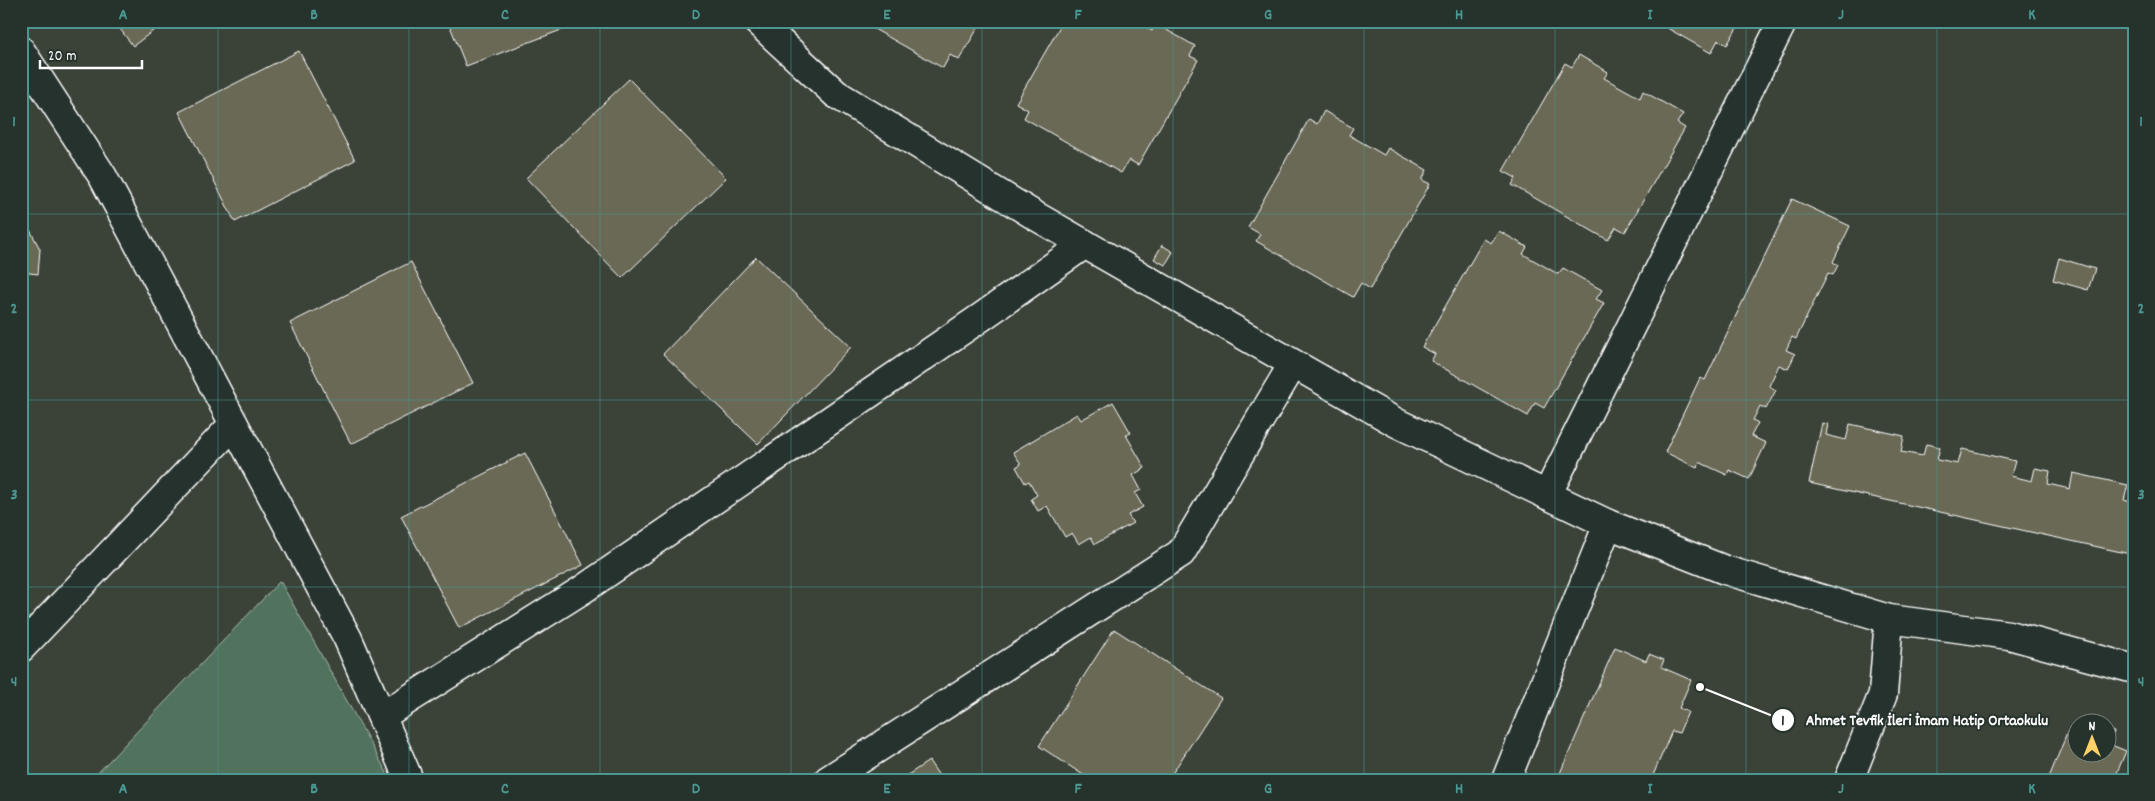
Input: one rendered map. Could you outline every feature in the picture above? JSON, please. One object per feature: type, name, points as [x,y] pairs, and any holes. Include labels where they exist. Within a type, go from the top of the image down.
[{"type":"street","points":[[757,21],[836,94],[1085,244],[1397,423],[1608,524],[1725,570],[1889,619],[2009,635],[2134,669]]},
{"type":"street","points":[[1547,495],[1783,21]]},
{"type":"street","points":[[21,51],[103,177],[348,638],[409,780]]},
{"type":"street","points":[[382,716],[582,590],[975,322],[1085,244]]},
{"type":"street","points":[[828,780],[1181,553],[1293,364]]},
{"type":"street","points":[[21,648],[234,424]]},
{"type":"street","points":[[1506,780],[1608,524]]},
{"type":"street","points":[[1849,780],[1883,694],[1889,619]]},
{"type":"green space","points":[[280,581],[387,773],[383,780],[91,780]]},
{"type":"building","points":[[114,21],[166,21],[133,46]]},
{"type":"building","points":[[448,21],[585,21],[466,66]]},
{"type":"building","points":[[860,21],[982,21],[959,60],[950,55],[943,68]]},
{"type":"building","points":[[1063,21],[1135,21],[1152,31],[1156,24],[1195,46],[1190,56],[1198,60],[1138,165],[1129,160],[1121,173],[1024,118],[1028,110],[1016,103]]},
{"type":"building","points":[[1655,21],[1741,21],[1727,45],[1718,40],[1711,53]]},
{"type":"building","points":[[299,51],[355,160],[235,222],[179,112]]},
{"type":"building","points":[[1579,55],[1608,72],[1604,78],[1640,98],[1643,91],[1683,114],[1677,123],[1685,128],[1625,232],[1616,227],[1608,240],[1512,185],[1516,178],[1503,171],[1565,63],[1572,67]]},
{"type":"building","points":[[629,79],[726,178],[622,278],[526,178]]},
{"type":"building","points":[[1324,111],[1353,128],[1349,135],[1384,155],[1388,148],[1427,170],[1422,180],[1430,184],[1370,289],[1361,283],[1353,297],[1256,241],[1260,234],[1248,227],[1309,119],[1317,124]]},
{"type":"building","points":[[1792,199],[1850,226],[1833,262],[1838,265],[1833,275],[1828,273],[1796,339],[1792,337],[1786,350],[1795,354],[1788,369],[1779,365],[1769,386],[1776,390],[1766,409],[1760,406],[1753,420],[1758,423],[1751,436],[1766,443],[1749,479],[1729,470],[1727,475],[1699,462],[1697,468],[1665,452],[1700,378],[1705,380]]},
{"type":"building","points":[[21,213],[40,249],[38,274],[21,272]]},
{"type":"building","points":[[1499,231],[1527,247],[1523,254],[1558,274],[1563,268],[1602,290],[1596,299],[1604,303],[1544,408],[1535,403],[1528,416],[1431,361],[1435,354],[1422,347],[1484,239],[1491,243]]},
{"type":"building","points":[[1162,245],[1173,252],[1165,265],[1154,259]]},
{"type":"building","points":[[756,257],[851,347],[758,444],[663,354]]},
{"type":"building","points":[[2059,258],[2095,269],[2088,290],[2053,280]]},
{"type":"building","points":[[411,262],[473,383],[351,444],[290,323]]},
{"type":"building","points":[[1113,402],[1131,433],[1126,435],[1145,468],[1133,475],[1141,490],[1135,493],[1143,507],[1128,515],[1133,523],[1095,544],[1091,537],[1079,544],[1072,533],[1065,537],[1047,506],[1038,511],[1031,499],[1037,495],[1029,481],[1025,483],[1016,467],[1021,464],[1013,452],[1077,414],[1081,420]]},
{"type":"building","points":[[1822,423],[1828,424],[1826,435],[1846,440],[1850,424],[1904,436],[1901,452],[1923,456],[1926,444],[1940,447],[1937,460],[1958,464],[1962,449],[2015,461],[2011,476],[2032,481],[2035,468],[2050,471],[2048,484],[2070,489],[2073,473],[2128,485],[2124,500],[2134,503],[2134,539],[2130,554],[1809,483]]},
{"type":"building","points":[[525,453],[583,565],[459,628],[401,516]]},
{"type":"building","points":[[1114,629],[1221,698],[1168,780],[1091,780],[1039,746]]},
{"type":"building","points":[[1615,647],[1646,661],[1649,654],[1664,660],[1661,667],[1691,680],[1679,708],[1688,712],[1679,733],[1672,731],[1651,780],[1557,780]]},
{"type":"building","points":[[2068,731],[2068,764],[2118,764],[2118,748],[2126,751],[2114,780],[2048,780]]},
{"type":"building","points":[[929,761],[942,780],[900,780]]},
{"type":"place","name":"Ahmet Tevfik İleri İmam Hatip Ortaokulu","points":[[1700,687]]}]
